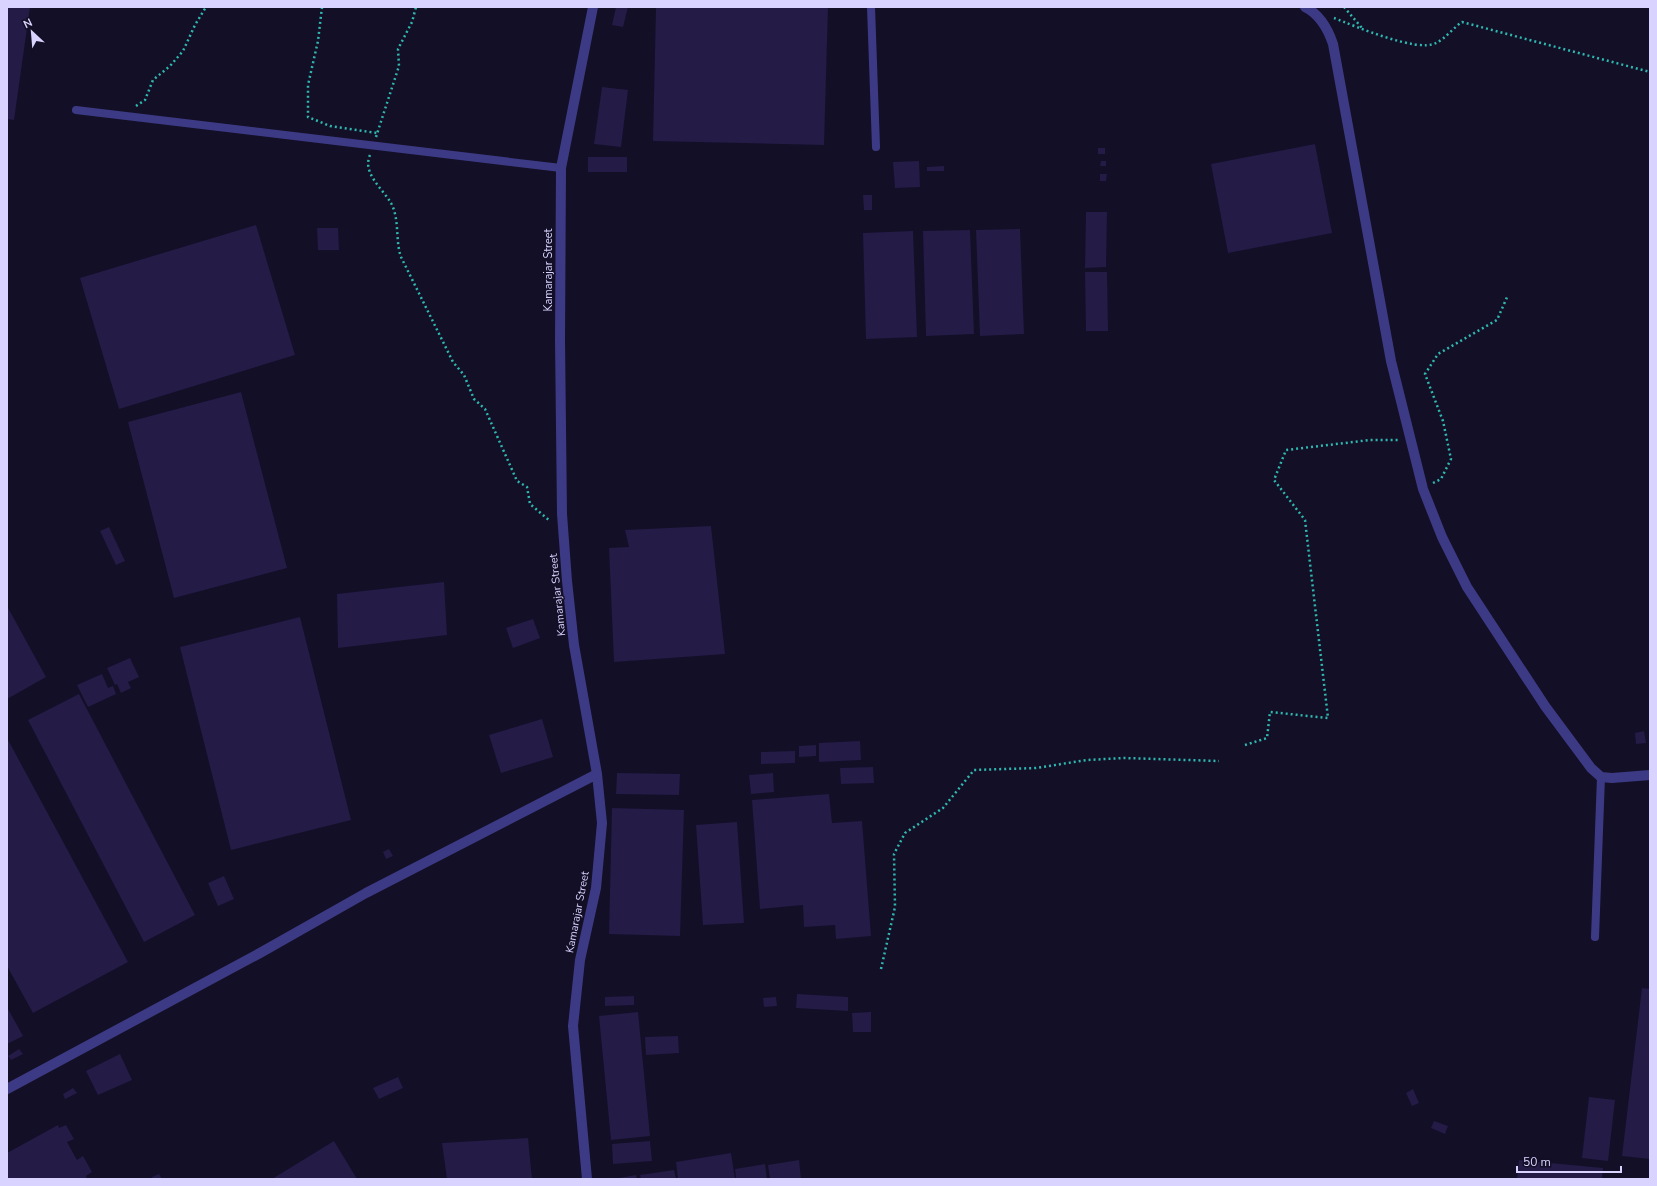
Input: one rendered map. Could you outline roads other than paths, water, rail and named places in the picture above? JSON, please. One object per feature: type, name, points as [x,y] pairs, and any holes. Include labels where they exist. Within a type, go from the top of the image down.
[{"type":"street","name":"Kamarajar Street","points":[[587,1179],[573,1026],[580,960],[596,888],[602,823],[597,774],[574,645],[563,528],[560,340],[561,168],[594,7]]},
{"type":"street","points":[[1309,9],[1329,32],[1333,44],[1391,361],[1423,489],[1442,537],[1467,587],[1545,706],[1581,757],[1601,777],[1650,775]]},
{"type":"street","points":[[7,1089],[260,953],[366,893],[597,774]]},
{"type":"lane","points":[[870,7],[876,147]]},
{"type":"lane","points":[[76,110],[561,168]]},
{"type":"lane","points":[[1595,937],[1601,777]]}]
